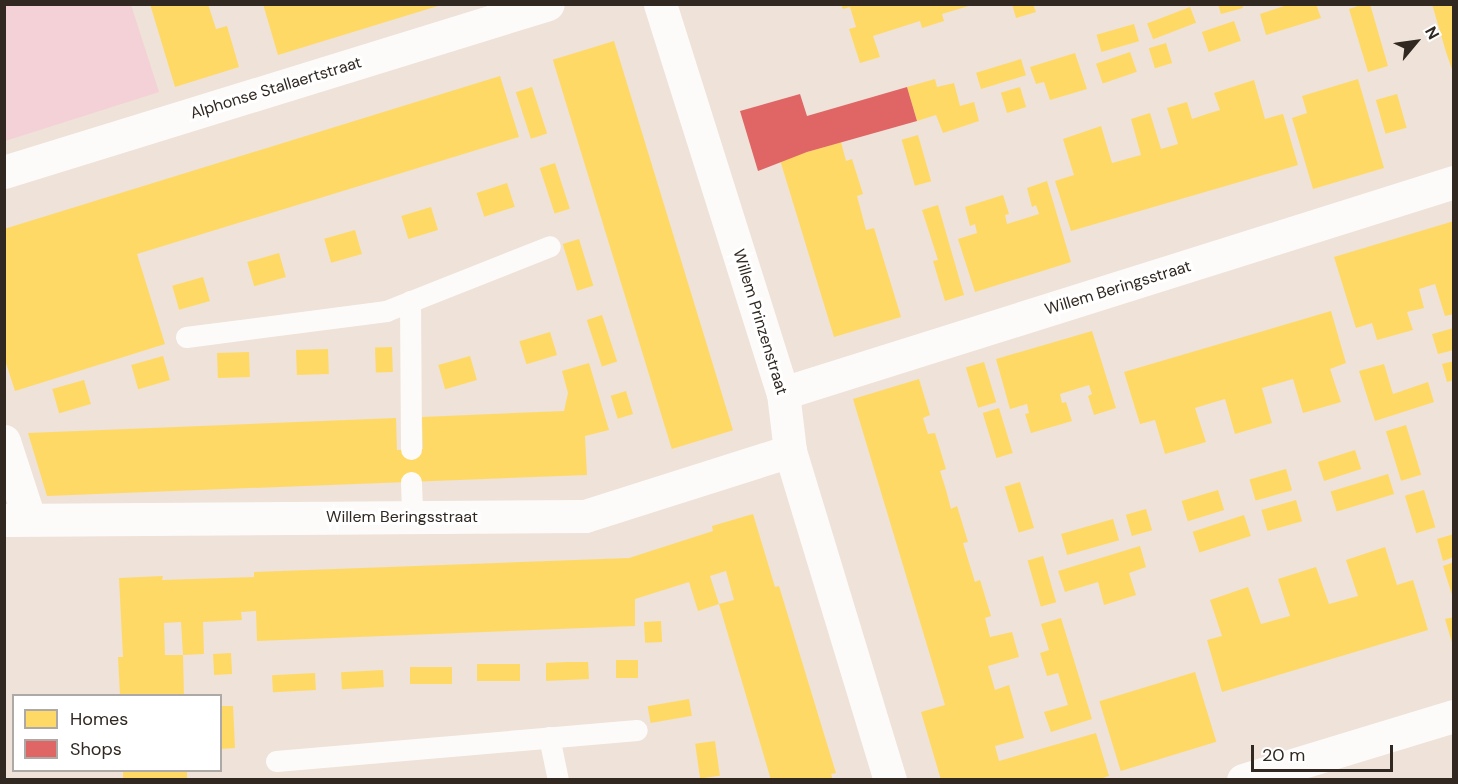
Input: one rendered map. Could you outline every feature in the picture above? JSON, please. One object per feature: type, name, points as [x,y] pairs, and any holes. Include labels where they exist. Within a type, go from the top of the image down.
[{"type":"street","name":"Alphonse Stallaertstraat","points":[[4,172],[548,4]]},
{"type":"street","name":"Willem Prinzenstraat","points":[[660,4],[783,393],[790,451],[890,780]]},
{"type":"street","name":"Willem Beringsstraat","points":[[783,393],[1454,182]]},
{"type":"street","points":[[4,441],[17,519]]},
{"type":"street","name":"Willem Beringsstraat","points":[[17,519],[585,516],[790,451]]},
{"type":"street","points":[[1243,780],[1454,716]]},
{"type":"lane","points":[[186,337],[386,311],[550,246]]},
{"type":"lane","points":[[410,301],[411,449]]},
{"type":"lane","points":[[411,482],[412,516]]},
{"type":"lane","points":[[276,760],[637,730]]},
{"type":"lane","points":[[549,737],[558,780]]},
{"type":"shaded area","points":[[5,4],[131,5],[159,92],[5,141]]},
{"type":"building: Homes","points":[[150,4],[208,4],[216,29],[227,26],[239,67],[175,87]]},
{"type":"building: Homes","points":[[263,4],[441,4],[441,5],[278,55]]},
{"type":"building: Homes","points":[[841,4],[972,5],[942,14],[944,21],[922,28],[920,21],[873,36],[880,57],[860,63],[849,29],[856,27],[850,7],[843,9]]},
{"type":"building: Homes","points":[[1012,4],[1033,4],[1036,12],[1016,18]]},
{"type":"building: Homes","points":[[1218,4],[1242,4],[1243,8],[1221,14]]},
{"type":"building: Homes","points":[[1290,4],[1316,4],[1321,18],[1266,35],[1260,14]]},
{"type":"building: Homes","points":[[1370,4],[1388,66],[1368,72],[1349,9]]},
{"type":"building: Homes","points":[[1432,4],[1454,4],[1454,75],[1446,52]]},
{"type":"building: Homes","points":[[1190,7],[1196,23],[1153,39],[1147,23]]},
{"type":"building: Homes","points":[[1234,21],[1241,41],[1209,52],[1202,32]]},
{"type":"building: Homes","points":[[1134,24],[1139,41],[1101,52],[1097,35]]},
{"type":"building: Homes","points":[[614,41],[733,430],[672,449],[553,60]]},
{"type":"building: Homes","points":[[1166,43],[1172,63],[1155,68],[1149,48]]},
{"type":"building: Homes","points":[[1130,52],[1137,72],[1103,84],[1096,64]]},
{"type":"building: Homes","points":[[1075,53],[1087,89],[1050,100],[1044,82],[1036,84],[1030,67]]},
{"type":"building: Homes","points":[[1021,59],[1026,75],[981,89],[976,73]]},
{"type":"building: Homes","points":[[500,76],[519,137],[137,254],[165,344],[15,391],[4,357],[4,229]]},
{"type":"building: Homes","points":[[935,79],[937,87],[954,83],[960,106],[974,102],[979,121],[943,133],[936,115],[917,121],[907,87]]},
{"type":"building: Homes","points":[[1358,79],[1384,168],[1313,189],[1292,118],[1307,113],[1302,96]]},
{"type":"building: Homes","points":[[1254,80],[1265,119],[1283,114],[1298,165],[1071,231],[1055,181],[1074,175],[1063,139],[1101,126],[1112,163],[1141,155],[1131,119],[1150,113],[1161,149],[1178,144],[1167,108],[1187,102],[1192,119],[1220,110],[1214,93]]},
{"type":"building: Homes","points":[[532,87],[547,134],[531,139],[516,92]]},
{"type":"building: Homes","points":[[1020,87],[1026,107],[1007,113],[1001,93]]},
{"type":"building: Homes","points":[[1397,94],[1407,128],[1385,134],[1376,100]]},
{"type":"building: Homes","points":[[918,135],[931,181],[915,186],[902,140]]},
{"type":"building: Homes","points":[[841,142],[846,161],[852,159],[863,194],[857,196],[866,230],[874,228],[901,317],[834,337],[780,160]]},
{"type":"building: Homes","points":[[555,163],[570,209],[555,214],[540,168]]},
{"type":"building: Homes","points":[[1047,181],[1071,262],[975,292],[958,239],[977,233],[975,224],[970,226],[965,207],[1003,195],[1009,214],[1005,215],[1007,224],[1039,214],[1036,205],[1032,207],[1027,188]]},
{"type":"building: Homes","points":[[507,183],[515,207],[484,217],[477,193]]},
{"type":"building: Homes","points":[[938,205],[964,295],[945,301],[933,261],[938,260],[922,210]]},
{"type":"building: Homes","points":[[431,207],[438,230],[408,239],[401,216]]},
{"type":"building: Homes","points":[[1454,221],[1454,314],[1445,316],[1435,284],[1419,289],[1424,308],[1407,312],[1413,330],[1377,340],[1372,323],[1356,328],[1334,257]]},
{"type":"building: Homes","points":[[355,230],[362,254],[331,263],[324,239]]},
{"type":"building: Homes","points":[[579,239],[593,286],[577,291],[563,244]]},
{"type":"building: Homes","points":[[279,253],[286,277],[254,286],[247,262]]},
{"type":"building: Homes","points":[[203,277],[210,301],[179,310],[172,286]]},
{"type":"building: Homes","points":[[1331,311],[1346,363],[1330,369],[1341,402],[1303,413],[1293,379],[1262,388],[1272,423],[1235,434],[1225,399],[1195,408],[1206,442],[1165,454],[1155,420],[1140,424],[1124,372]]},
{"type":"building: Homes","points":[[602,315],[617,362],[602,367],[587,320]]},
{"type":"building: Homes","points":[[1454,328],[1454,350],[1438,354],[1432,334]]},
{"type":"building: Homes","points":[[1092,331],[1116,408],[1094,415],[1088,396],[1092,394],[1089,385],[1060,394],[1062,403],[1066,402],[1072,421],[1031,433],[1025,414],[1029,413],[1027,404],[1010,409],[996,359]]},
{"type":"building: Homes","points":[[550,332],[557,355],[526,364],[519,341]]},
{"type":"building: Homes","points":[[392,347],[393,372],[376,373],[375,348]]},
{"type":"building: Homes","points":[[328,349],[329,374],[297,375],[296,350]]},
{"type":"building: Homes","points":[[249,352],[250,377],[218,378],[217,353]]},
{"type":"building: Homes","points":[[163,356],[170,380],[138,389],[131,365]]},
{"type":"building: Homes","points":[[470,356],[477,380],[445,389],[438,365]]},
{"type":"building: Homes","points":[[1454,361],[1454,380],[1447,382],[1442,364]]},
{"type":"building: Homes","points":[[984,362],[996,402],[978,408],[966,368]]},
{"type":"building: Homes","points":[[589,363],[609,430],[585,436],[587,475],[47,496],[28,433],[396,418],[397,450],[423,449],[422,417],[564,411],[568,393],[562,371]]},
{"type":"building: Homes","points":[[1384,364],[1393,394],[1428,382],[1434,402],[1375,421],[1359,371]]},
{"type":"building: Homes","points":[[919,379],[930,415],[923,418],[928,434],[935,433],[946,469],[940,471],[951,509],[957,506],[968,542],[963,543],[975,582],[980,580],[991,616],[985,618],[990,637],[1012,632],[1019,657],[988,666],[995,690],[1009,685],[1024,738],[995,746],[999,761],[1096,733],[1109,776],[1096,780],[941,780],[921,712],[945,705],[853,399]]},
{"type":"building: Homes","points":[[84,380],[91,404],[59,413],[52,389]]},
{"type":"building: Homes","points":[[626,391],[633,414],[618,419],[611,396]]},
{"type":"building: Homes","points":[[999,408],[1013,453],[996,458],[983,413]]},
{"type":"building: Homes","points":[[1406,425],[1421,475],[1401,481],[1386,431]]},
{"type":"building: Homes","points":[[1355,450],[1361,469],[1324,481],[1318,462]]},
{"type":"building: Homes","points":[[1286,469],[1292,490],[1256,501],[1249,479]]},
{"type":"building: Homes","points":[[1388,474],[1394,494],[1337,512],[1331,492]]},
{"type":"building: Homes","points":[[1020,482],[1034,528],[1019,533],[1005,487]]},
{"type":"building: Homes","points":[[1218,490],[1224,510],[1188,521],[1182,501]]},
{"type":"building: Homes","points":[[1424,490],[1435,527],[1416,533],[1405,496]]},
{"type":"building: Homes","points":[[1296,500],[1302,521],[1267,531],[1261,510]]},
{"type":"building: Homes","points":[[1146,509],[1152,530],[1132,536],[1126,515]]},
{"type":"building: Homes","points":[[753,514],[775,587],[779,586],[836,773],[831,774],[833,780],[771,780],[719,604],[698,611],[689,582],[635,599],[635,626],[257,641],[256,611],[241,612],[242,620],[203,622],[204,654],[183,655],[184,694],[120,694],[118,657],[123,657],[119,578],[163,576],[162,580],[254,577],[254,572],[629,558],[713,531],[712,526]],"holes":[[[726,571],[734,600],[719,604],[710,576]],[[181,622],[183,655],[165,655],[164,623]]]},
{"type":"building: Homes","points":[[1244,515],[1251,536],[1199,553],[1193,532]]},
{"type":"building: Homes","points":[[1113,519],[1119,540],[1067,555],[1061,534]]},
{"type":"building: Homes","points":[[1454,534],[1454,557],[1443,561],[1437,539]]},
{"type":"building: Homes","points":[[1140,546],[1146,567],[1129,573],[1136,595],[1104,605],[1098,582],[1065,592],[1058,571]]},
{"type":"building: Homes","points":[[1385,547],[1397,585],[1413,580],[1428,630],[1222,692],[1207,640],[1222,636],[1210,600],[1248,587],[1261,624],[1290,616],[1278,579],[1316,567],[1329,604],[1358,596],[1346,560]]},
{"type":"building: Homes","points":[[1043,556],[1056,602],[1041,607],[1028,560]]},
{"type":"building: Homes","points":[[1454,562],[1454,598],[1453,598],[1443,566]]},
{"type":"building: Homes","points":[[1454,617],[1454,646],[1453,646],[1445,619]]},
{"type":"building: Homes","points":[[1061,618],[1092,719],[1051,732],[1044,712],[1068,705],[1058,673],[1047,676],[1040,653],[1049,650],[1041,624]]},
{"type":"building: Homes","points":[[661,621],[662,642],[645,643],[644,622]]},
{"type":"building: Homes","points":[[231,653],[232,674],[214,675],[213,654]]},
{"type":"building: Homes","points":[[616,660],[638,660],[638,678],[616,678]]},
{"type":"building: Homes","points":[[588,662],[589,679],[546,681],[546,663]]},
{"type":"building: Homes","points":[[477,664],[520,664],[520,681],[477,681]]},
{"type":"building: Homes","points":[[410,667],[452,667],[452,684],[410,684]]},
{"type":"building: Homes","points":[[383,670],[384,687],[342,689],[341,672]]},
{"type":"building: Homes","points":[[1195,672],[1216,742],[1121,771],[1099,701]]},
{"type":"building: Homes","points":[[315,673],[316,690],[273,692],[272,675]]},
{"type":"building: Homes","points":[[689,699],[692,716],[651,723],[648,706]]},
{"type":"building: Homes","points":[[222,706],[233,706],[235,748],[222,749]]},
{"type":"building: Homes","points":[[715,741],[720,776],[700,778],[695,744]]},
{"type":"building: Homes","points":[[123,772],[187,772],[187,780],[123,780]]},
{"type":"building: Shops","points":[[907,87],[917,121],[807,152],[758,171],[740,111],[800,94],[807,116]]}]
